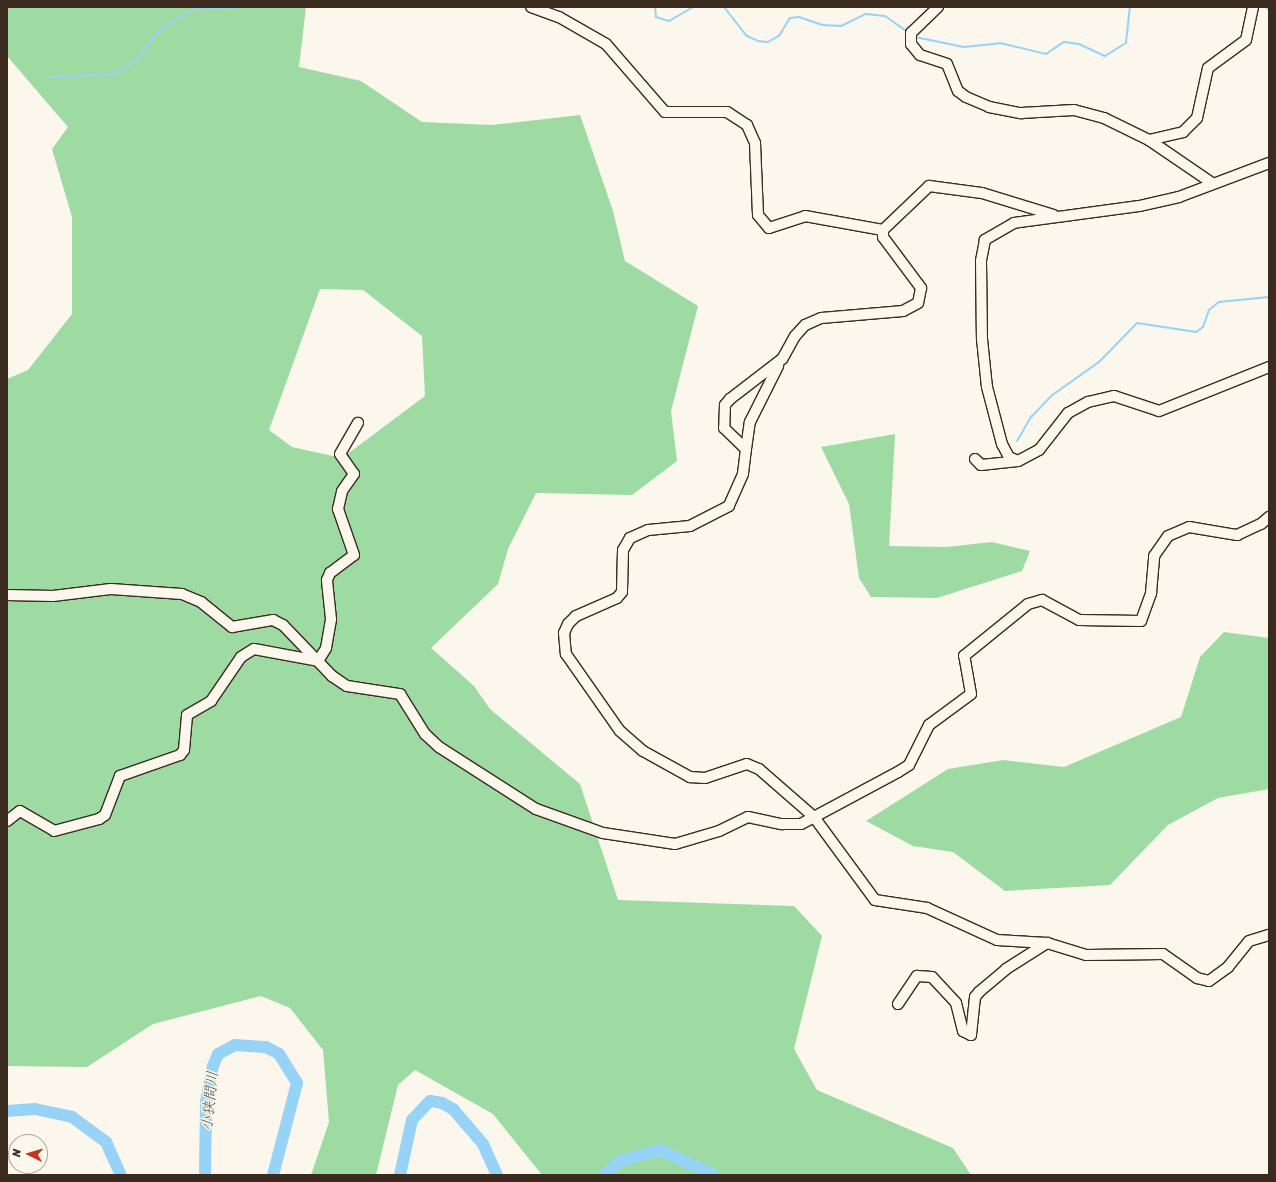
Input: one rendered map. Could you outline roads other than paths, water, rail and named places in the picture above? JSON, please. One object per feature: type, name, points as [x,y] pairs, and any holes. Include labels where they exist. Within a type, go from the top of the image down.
[{"type":"street","points":[[531,7],[559,17],[606,44],[665,112],[727,112],[747,125],[755,143],[758,215],[769,228],[805,216],[883,230]]},
{"type":"street","points":[[938,7],[911,33],[911,44],[920,55],[947,64],[958,91],[966,98],[989,107],[1021,113],[1074,110],[1104,118],[1148,140],[1212,183]]},
{"type":"street","points":[[1148,140],[1183,132],[1196,118],[1208,68],[1246,40],[1253,7]]},
{"type":"street","points":[[1018,461],[1009,457],[1002,444],[987,387],[982,339],[981,261],[985,240],[991,233],[1014,223],[1056,216],[1139,206],[1179,197],[1212,183],[1269,163]]},
{"type":"street","points":[[1056,216],[982,193],[929,186],[883,230],[883,238],[921,288],[918,304],[903,311],[821,318],[805,325],[794,336],[750,422],[742,474],[729,506],[690,526],[648,530],[630,538],[623,550],[622,592],[617,598],[576,616],[564,633],[563,646],[620,731],[643,750],[698,779],[739,766],[754,766],[814,817],[875,900],[927,908],[997,940],[1047,943],[1086,955],[1163,954],[1197,978],[1209,981],[1228,967],[1249,941],[1269,935]]},
{"type":"street","points":[[746,449],[724,428],[725,405],[782,359]]},
{"type":"street","points":[[974,459],[981,464],[1018,461],[1039,450],[1068,413],[1088,402],[1114,396],[1159,411],[1269,367]]},
{"type":"street","points":[[318,661],[326,648],[331,619],[327,580],[330,573],[354,555],[338,509],[342,491],[354,474],[340,454],[358,423]]},
{"type":"street","points":[[7,595],[33,597],[111,590],[182,594],[201,602],[232,627],[273,620],[283,625],[318,661],[347,686],[400,694],[425,734],[516,798],[536,809],[603,833],[675,844],[719,831],[741,818],[793,825],[814,817],[909,765],[929,725],[971,694],[964,656],[1028,604],[1042,600],[1079,620],[1141,621],[1151,593],[1154,556],[1168,536],[1189,527],[1237,535],[1261,524],[1269,517]]},
{"type":"street","points":[[7,821],[20,811],[54,831],[99,819],[105,815],[120,776],[180,755],[184,750],[187,716],[211,701],[241,657],[254,649],[318,661]]},
{"type":"street","points":[[898,1004],[917,976],[932,978],[956,1003],[963,1031],[971,1035],[975,997],[979,992],[1006,969],[1047,943]]},
{"type":"waterway","points":[[50,77],[116,74],[137,60],[160,30],[186,13],[198,9],[247,7]]},
{"type":"waterway","points":[[655,7],[656,17],[669,21],[693,7]]},
{"type":"waterway","points":[[724,7],[747,36],[758,41],[768,42],[779,36],[790,18],[799,17],[822,25],[841,26],[866,14],[885,16],[908,32]]},
{"type":"waterway","points":[[915,37],[964,47],[1000,43],[1046,54],[1064,42],[1079,44],[1105,56],[1126,43],[1130,7]]},
{"type":"waterway","points":[[1189,7],[1198,7]]},
{"type":"waterway","points":[[1266,7],[1269,10]]},
{"type":"waterway","points":[[1017,441],[1031,417],[1051,396],[1099,362],[1137,323],[1196,332],[1203,327],[1209,310],[1219,302],[1269,297]]},
{"type":"waterway","name":"小狭間川","points":[[205,1175],[206,1102],[213,1066],[218,1054],[235,1045],[266,1047],[279,1054],[297,1083],[273,1175]]},
{"type":"waterway","name":"小狭間川","points":[[400,1175],[412,1120],[430,1101],[442,1103],[453,1109],[483,1144],[497,1175]]},
{"type":"waterway","name":"小狭間川","points":[[7,1111],[35,1109],[72,1117],[106,1142],[121,1175]]},
{"type":"waterway","name":"小狭間川","points":[[604,1175],[620,1161],[660,1150],[714,1175]]}]
